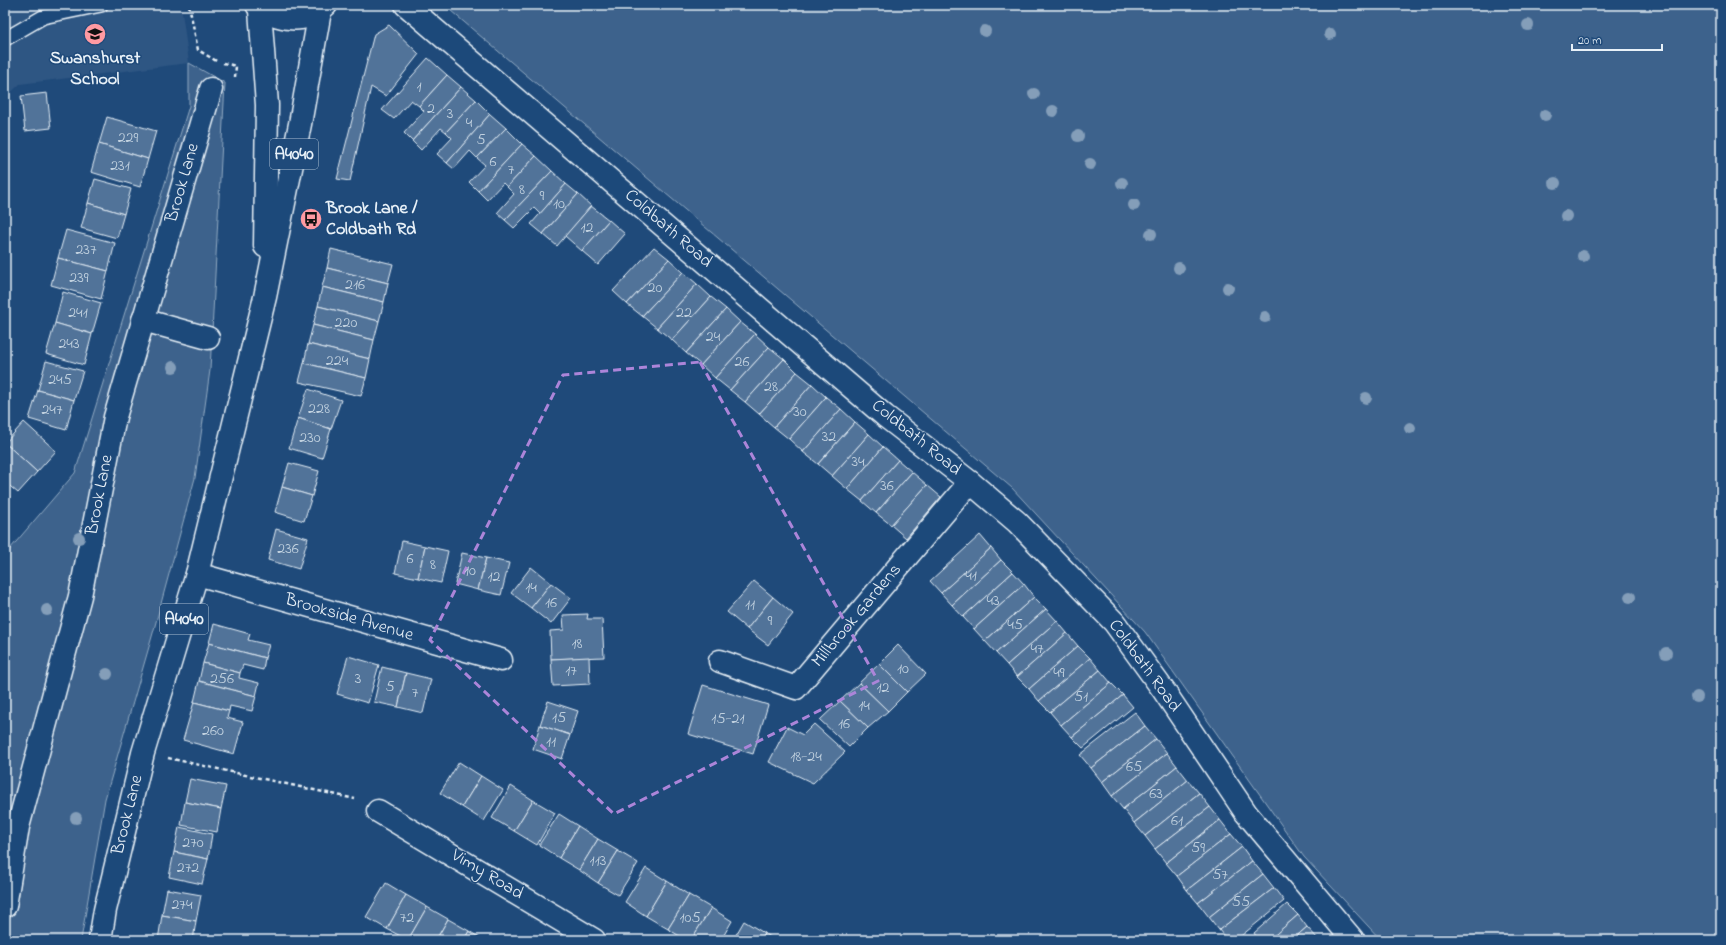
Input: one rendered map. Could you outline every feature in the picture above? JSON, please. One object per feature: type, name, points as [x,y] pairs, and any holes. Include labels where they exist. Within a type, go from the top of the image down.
[{"type":"main road","name":"Coldbath Road","points":[[406,5],[886,416],[970,482],[1017,522],[1114,622],[1164,691],[1246,813],[1354,940]]},
{"type":"main road","points":[[259,7],[282,16],[302,18],[323,8]]},
{"type":"main road","name":"Brook Lane","points":[[259,7],[267,105],[265,297]]},
{"type":"main road","name":"Brook Lane","points":[[100,940],[104,910],[143,753],[198,574],[265,297],[323,8]]},
{"type":"main road","name":"Brook Lane","points":[[5,906],[18,827],[80,596],[115,418],[211,90]]},
{"type":"main road","points":[[143,320],[208,338]]},
{"type":"main road","name":"Millbrook Gardens","points":[[720,661],[796,688],[970,482]]},
{"type":"main road","name":"Brookside Avenue","points":[[198,574],[501,660]]},
{"type":"main road","name":"Vimy Road","points":[[378,811],[594,940]]},
{"type":"lane","points":[[5,40],[43,17],[100,5]]},
{"type":"path","points":[[143,753],[351,797],[378,811]]},
{"type":"highlighted area","points":[[700,362],[878,681],[614,814],[430,640],[563,375]]},
{"type":"shaded area","name":"Swanshurst School","points":[[5,5],[181,5],[189,63],[20,84],[5,98]]},
{"type":"shaded area","points":[[444,5],[1721,5],[1721,940],[1381,940],[1304,857],[1145,632],[1012,488]]},
{"type":"shaded area","points":[[189,63],[225,83],[210,370],[195,478],[153,633],[105,799],[81,940],[5,940],[5,564],[10,549],[75,473],[189,106]]},
{"type":"building","points":[[389,25],[419,54],[386,96],[371,87],[350,181],[337,179],[374,34]]},
{"type":"building","points":[[428,58],[447,75],[419,106],[411,100],[394,119],[382,110]]},
{"type":"building","points":[[447,75],[461,87],[412,141],[404,133],[424,111],[419,106]]},
{"type":"building","points":[[461,87],[476,100],[446,132],[441,128],[421,150],[412,141]]},
{"type":"building","points":[[47,93],[51,128],[25,131],[21,96]]},
{"type":"building","points":[[476,100],[490,114],[447,163],[437,154],[452,138],[446,132]]},
{"type":"building","points":[[490,114],[506,128],[477,158],[470,151],[454,169],[447,163]]},
{"type":"building","points":[[107,117],[156,131],[148,159],[99,144]]},
{"type":"building","points":[[506,128],[522,144],[478,191],[469,182],[485,165],[477,158]]},
{"type":"building","points":[[99,144],[148,159],[140,187],[91,172]]},
{"type":"building","points":[[522,144],[536,156],[507,187],[503,183],[487,200],[478,191]]},
{"type":"building","points":[[536,156],[552,171],[505,220],[497,213],[514,194],[507,187]]},
{"type":"building","points":[[552,171],[566,184],[540,214],[534,208],[514,228],[505,220]]},
{"type":"building","points":[[95,179],[131,189],[124,214],[88,203]]},
{"type":"building","points":[[566,184],[578,194],[543,234],[531,224]]},
{"type":"building","points":[[578,194],[591,206],[557,246],[543,234]]},
{"type":"building","points":[[88,203],[124,214],[117,238],[81,228]]},
{"type":"building","points":[[591,206],[609,220],[582,251],[565,236]]},
{"type":"building","points":[[609,220],[625,234],[598,265],[582,251]]},
{"type":"building","points":[[66,230],[115,243],[108,271],[58,258]]},
{"type":"building","points":[[654,247],[669,259],[627,304],[613,291]]},
{"type":"building","points":[[331,249],[393,264],[388,283],[327,268]]},
{"type":"building","points":[[58,258],[108,271],[101,299],[51,285]]},
{"type":"building","points":[[669,259],[683,272],[642,316],[627,304]]},
{"type":"building","points":[[327,268],[388,283],[384,302],[322,287]]},
{"type":"building","points":[[683,272],[697,284],[657,328],[642,316]]},
{"type":"building","points":[[697,284],[711,297],[672,340],[657,328]]},
{"type":"building","points":[[322,287],[384,302],[379,321],[318,306]]},
{"type":"building","points":[[63,292],[101,303],[92,334],[55,323]]},
{"type":"building","points":[[711,297],[726,309],[686,353],[672,340]]},
{"type":"building","points":[[318,306],[379,321],[374,340],[313,325]]},
{"type":"building","points":[[726,309],[740,322],[701,365],[686,353]]},
{"type":"building","points":[[740,322],[755,334],[715,378],[701,365]]},
{"type":"building","points":[[55,323],[92,334],[84,365],[46,354]]},
{"type":"building","points":[[313,325],[374,340],[370,359],[308,344]]},
{"type":"building","points":[[755,334],[769,347],[730,390],[715,378]]},
{"type":"building","points":[[308,344],[370,359],[366,378],[304,363]]},
{"type":"building","points":[[769,347],[784,359],[745,402],[730,390]]},
{"type":"building","points":[[784,359],[797,372],[759,414],[745,402]]},
{"type":"building","points":[[46,361],[83,371],[74,400],[38,390]]},
{"type":"building","points":[[304,363],[366,378],[361,396],[299,382]]},
{"type":"building","points":[[797,372],[812,384],[774,427],[759,414]]},
{"type":"building","points":[[812,384],[826,397],[789,439],[774,427]]},
{"type":"building","points":[[308,389],[341,400],[331,429],[298,418]]},
{"type":"building","points":[[38,390],[74,400],[66,430],[29,419]]},
{"type":"building","points":[[826,397],[841,409],[803,452],[789,439]]},
{"type":"building","points":[[841,409],[855,422],[818,464],[803,452]]},
{"type":"building","points":[[298,418],[331,429],[322,458],[289,448]]},
{"type":"building","points":[[24,422],[56,451],[37,472],[5,443]]},
{"type":"building","points":[[855,422],[869,434],[832,476],[818,464]]},
{"type":"building","points":[[869,434],[883,447],[847,489],[832,476]]},
{"type":"building","points":[[5,443],[37,472],[18,493],[5,482]]},
{"type":"building","points":[[883,447],[898,460],[862,501],[847,489]]},
{"type":"building","points":[[898,460],[912,472],[876,513],[862,501]]},
{"type":"building","points":[[289,463],[319,471],[312,496],[282,487]]},
{"type":"building","points":[[912,472],[927,485],[891,525],[876,513]]},
{"type":"building","points":[[927,485],[941,497],[906,538],[891,525]]},
{"type":"building","points":[[282,487],[312,496],[304,521],[275,512]]},
{"type":"building","points":[[5,492],[10,497],[5,503]]},
{"type":"building","points":[[276,529],[308,538],[299,569],[268,560]]},
{"type":"building","points":[[980,535],[991,548],[941,593],[930,581]]},
{"type":"building","points":[[402,541],[425,546],[418,578],[395,573]]},
{"type":"building","points":[[425,546],[448,551],[441,583],[418,578]]},
{"type":"building","points":[[991,548],[1001,560],[952,605],[941,593]]},
{"type":"building","points":[[462,553],[486,558],[478,590],[455,584]]},
{"type":"building","points":[[486,558],[509,563],[501,595],[478,590]]},
{"type":"building","points":[[1001,560],[1013,572],[963,617],[952,605]]},
{"type":"building","points":[[531,567],[551,583],[531,608],[511,593]]},
{"type":"building","points":[[1013,572],[1024,584],[974,629],[963,617]]},
{"type":"building","points":[[754,581],[773,597],[747,629],[727,612]]},
{"type":"building","points":[[551,583],[571,598],[551,624],[531,608]]},
{"type":"building","points":[[1024,584],[1034,597],[985,641],[974,629]]},
{"type":"building","points":[[773,597],[793,614],[768,645],[747,629]]},
{"type":"building","points":[[1034,597],[1046,609],[996,653],[985,641]]},
{"type":"building","points":[[1046,609],[1057,621],[1007,665],[996,653]]},
{"type":"building","points":[[588,614],[587,619],[602,619],[604,657],[551,659],[550,631],[564,630],[563,615]]},
{"type":"building","points":[[1057,621],[1067,633],[1017,677],[1007,665]]},
{"type":"building","points":[[214,624],[250,634],[248,640],[269,645],[265,658],[209,643]]},
{"type":"building","points":[[1067,633],[1078,646],[1029,689],[1017,677]]},
{"type":"building","points":[[209,643],[265,658],[263,670],[243,665],[240,673],[203,663]]},
{"type":"building","points":[[898,645],[926,674],[907,692],[879,664]]},
{"type":"building","points":[[1078,646],[1090,658],[1039,701],[1029,689]]},
{"type":"building","points":[[348,656],[379,665],[368,703],[337,694]]},
{"type":"building","points":[[589,657],[590,684],[553,686],[551,659]]},
{"type":"building","points":[[1090,658],[1100,670],[1050,712],[1039,701]]},
{"type":"building","points":[[203,663],[240,673],[239,678],[259,683],[256,696],[199,681]]},
{"type":"building","points":[[879,664],[907,692],[888,711],[859,683]]},
{"type":"building","points":[[382,667],[406,673],[398,707],[374,702]]},
{"type":"building","points":[[1100,670],[1111,683],[1061,725],[1050,712]]},
{"type":"building","points":[[406,673],[431,679],[423,713],[398,707]]},
{"type":"building","points":[[199,681],[256,696],[252,711],[230,706],[229,711],[194,702]]},
{"type":"building","points":[[859,683],[888,711],[868,728],[840,701]]},
{"type":"building","points":[[1111,683],[1123,695],[1072,737],[1061,725]]},
{"type":"building","points":[[703,685],[768,705],[753,754],[688,734]]},
{"type":"building","points":[[1123,695],[1133,707],[1083,748],[1072,737]]},
{"type":"building","points":[[548,701],[578,711],[570,735],[540,725]]},
{"type":"building","points":[[840,701],[868,728],[849,747],[820,720]]},
{"type":"building","points":[[194,702],[229,711],[227,718],[243,722],[234,754],[183,740]]},
{"type":"building","points":[[1135,712],[1145,726],[1091,768],[1080,755]]},
{"type":"building","points":[[814,724],[845,752],[813,783],[769,762],[787,727],[803,735]]},
{"type":"building","points":[[540,725],[570,735],[562,759],[533,749]]},
{"type":"building","points":[[1145,726],[1156,739],[1102,782],[1091,768]]},
{"type":"building","points":[[1156,739],[1167,753],[1112,796],[1102,782]]},
{"type":"building","points":[[1167,753],[1177,766],[1123,809],[1112,796]]},
{"type":"building","points":[[459,762],[481,776],[462,807],[440,793]]},
{"type":"building","points":[[1177,766],[1188,780],[1134,823],[1123,809]]},
{"type":"building","points":[[481,776],[503,790],[484,821],[462,807]]},
{"type":"building","points":[[190,779],[226,786],[221,809],[185,802]]},
{"type":"building","points":[[1188,780],[1199,793],[1145,836],[1134,823]]},
{"type":"building","points":[[511,786],[533,800],[514,831],[492,818]]},
{"type":"building","points":[[1199,793],[1210,807],[1155,849],[1145,836]]},
{"type":"building","points":[[533,800],[555,813],[537,845],[514,831]]},
{"type":"building","points":[[185,802],[221,809],[217,832],[181,825]]},
{"type":"building","points":[[1210,807],[1220,820],[1166,863],[1155,849]]},
{"type":"building","points":[[559,814],[578,826],[559,858],[539,845]]},
{"type":"building","points":[[1220,820],[1231,834],[1177,876],[1166,863]]},
{"type":"building","points":[[578,826],[598,839],[579,870],[559,858]]},
{"type":"building","points":[[179,827],[212,834],[208,859],[174,852]]},
{"type":"building","points":[[1231,834],[1242,847],[1187,890],[1177,876]]},
{"type":"building","points":[[598,839],[618,851],[598,883],[579,870]]},
{"type":"building","points":[[1242,847],[1252,861],[1198,903],[1187,890]]},
{"type":"building","points":[[618,851],[638,863],[618,895],[598,883]]},
{"type":"building","points":[[174,852],[208,859],[202,884],[169,877]]},
{"type":"building","points":[[1252,861],[1263,874],[1209,917],[1198,903]]},
{"type":"building","points":[[646,868],[667,881],[646,916],[625,902]]},
{"type":"building","points":[[1263,874],[1274,888],[1219,930],[1209,917]]},
{"type":"building","points":[[667,881],[689,895],[668,929],[646,916]]},
{"type":"building","points":[[386,883],[406,895],[387,929],[366,917]]},
{"type":"building","points":[[1274,888],[1284,901],[1236,940],[1227,940],[1219,930]]},
{"type":"building","points":[[167,889],[201,895],[196,921],[162,915]]},
{"type":"building","points":[[406,895],[427,907],[408,940],[387,929]]},
{"type":"building","points":[[689,895],[711,908],[691,940],[686,940],[668,929]]},
{"type":"building","points":[[1287,904],[1298,915],[1269,940],[1254,940],[1257,938],[1254,933]]},
{"type":"building","points":[[427,907],[448,919],[436,940],[408,940]]},
{"type":"building","points":[[711,908],[732,921],[721,940],[691,940]]},
{"type":"building","points":[[162,915],[196,921],[193,940],[158,940]]},
{"type":"building","points":[[1298,915],[1307,927],[1292,940],[1269,940]]},
{"type":"building","points":[[448,919],[469,931],[464,940],[436,940]]},
{"type":"building","points":[[744,921],[764,933],[761,940],[733,940]]},
{"type":"building","points":[[1307,927],[1318,939],[1292,940]]},
{"type":"building","points":[[469,931],[483,940],[464,940]]},
{"type":"building","points":[[764,933],[776,940],[761,940]]},
{"type":"place","name":"Swanshurst School","points":[[95,34]]},
{"type":"place","name":"Brook Lane / Coldbath Rd","points":[[311,219]]}]
